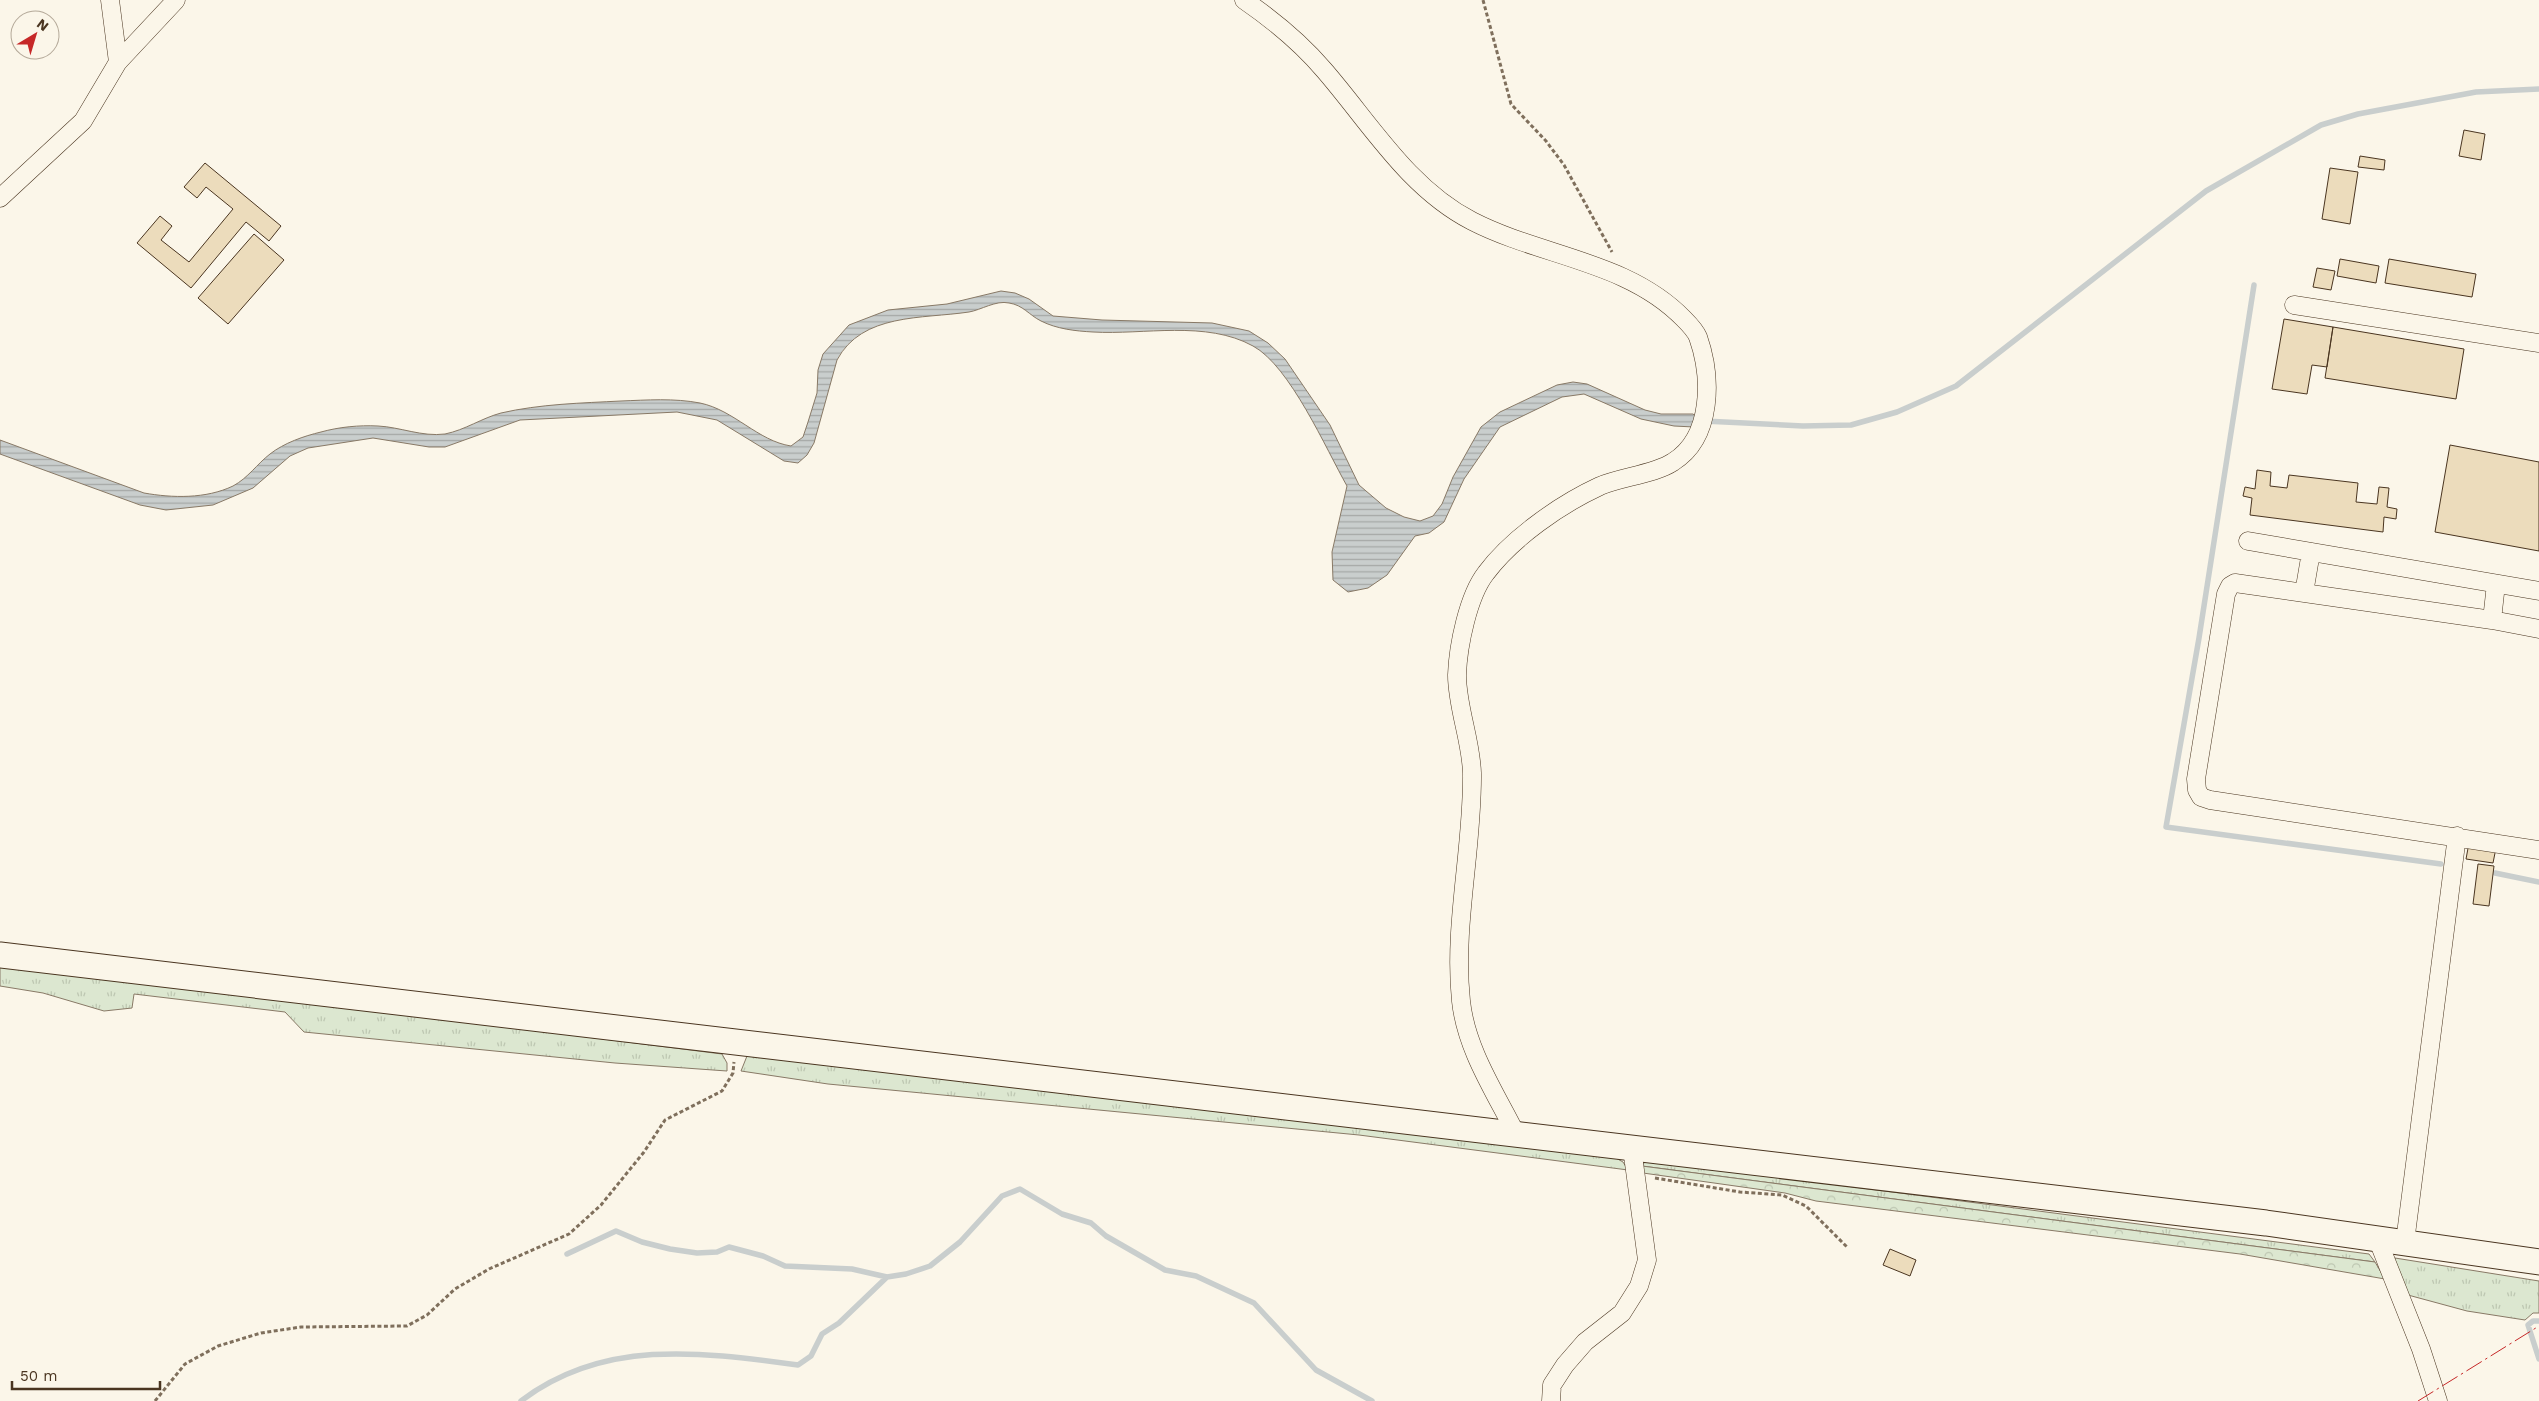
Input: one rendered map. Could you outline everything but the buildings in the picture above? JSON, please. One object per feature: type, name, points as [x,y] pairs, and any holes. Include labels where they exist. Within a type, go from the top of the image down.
[{"type":"main road","points":[[0,955],[2266,1222],[2539,1262]]},
{"type":"street","points":[[110,0],[118,62]]},
{"type":"street","points":[[0,198],[83,121],[118,62],[176,0]]},
{"type":"street","points":[[1244,0],[1288,34],[1323,68],[1390,150],[1436,198],[1471,220],[1502,234],[1618,274],[1653,292],[1676,311],[1696,332],[1704,360],[1706,402],[1704,421],[1693,444],[1672,463],[1603,485],[1567,503],[1512,545],[1484,575],[1473,598],[1463,632],[1457,676],[1472,772],[1460,944],[1461,1002],[1470,1044],[1516,1134]]},
{"type":"street","points":[[2294,305],[2539,343]]},
{"type":"street","points":[[2248,541],[2539,591]]},
{"type":"street","points":[[2304,593],[2311,552]]},
{"type":"street","points":[[2539,629],[2492,620],[2236,583],[2230,586],[2196,779],[2197,790],[2201,797],[2539,850]]},
{"type":"street","points":[[2492,620],[2496,584]]},
{"type":"street","points":[[2405,1242],[2457,836]]},
{"type":"street","points":[[1551,1401],[1552,1385],[1565,1365],[1585,1342],[1622,1312],[1639,1286],[1647,1260],[1632,1148]]},
{"type":"street","points":[[2377,1238],[2421,1349],[2438,1401]]},
{"type":"path","points":[[1483,0],[1511,104],[1546,141],[1564,165],[1616,259],[1618,274]]},
{"type":"path","points":[[155,1401],[185,1364],[218,1346],[261,1333],[301,1327],[406,1326],[427,1316],[455,1289],[498,1265],[569,1234],[601,1205],[644,1152],[665,1120],[722,1091],[732,1073],[738,1042]]},
{"type":"path","points":[[1637,1176],[1740,1192],[1782,1195],[1806,1206],[1847,1247]]},
{"type":"green space","points":[[0,963],[722,1054],[727,1063],[727,1071],[615,1063],[304,1032],[285,1012],[134,994],[132,1008],[104,1011],[43,993],[0,986]]},
{"type":"green space","points":[[747,1056],[1163,1101],[1614,1157],[1623,1162],[1628,1170],[1359,1135],[828,1084],[741,1071]]},
{"type":"green space","points":[[1646,1160],[2369,1254],[2375,1262],[1642,1166]]},
{"type":"green space","points":[[1642,1166],[2375,1262],[2385,1279],[2240,1254],[1816,1201],[1785,1193],[1643,1173]]},
{"type":"green space","points":[[2395,1258],[2539,1281],[2539,1313],[2533,1313],[2525,1320],[2467,1311],[2408,1295],[2393,1265]]},
{"type":"shaded area","points":[[1001,291],[1015,293],[1029,299],[1053,316],[1102,320],[1212,323],[1249,331],[1268,343],[1285,359],[1330,425],[1359,485],[1386,508],[1404,517],[1420,521],[1433,516],[1442,504],[1453,477],[1481,427],[1500,412],[1557,385],[1573,382],[1587,384],[1645,410],[1661,414],[1693,414],[1698,418],[1694,427],[1674,426],[1641,419],[1584,394],[1562,397],[1500,427],[1464,479],[1444,522],[1429,533],[1415,536],[1387,575],[1368,588],[1348,592],[1333,580],[1332,552],[1347,486],[1306,410],[1280,371],[1267,356],[1253,346],[1235,338],[1215,333],[1174,330],[1093,332],[1066,329],[1047,324],[1022,308],[1004,302],[969,312],[895,321],[877,326],[862,334],[848,345],[837,360],[814,443],[807,455],[798,463],[784,461],[717,420],[677,412],[520,420],[445,447],[429,447],[373,438],[308,448],[290,456],[253,488],[213,505],[166,510],[140,505],[0,454],[0,440],[144,493],[166,496],[189,496],[212,493],[233,486],[281,446],[294,440],[335,429],[356,426],[378,426],[436,435],[460,430],[494,415],[516,410],[561,404],[661,400],[690,401],[712,407],[768,438],[791,446],[803,437],[817,393],[818,370],[823,354],[849,325],[888,310],[947,304]]},
{"type":"waterway","points":[[1704,421],[1803,426],[1851,425],[1897,412],[1956,386],[2206,191],[2321,125],[2358,114],[2476,92],[2539,89]]},
{"type":"waterway","points":[[2254,285],[2199,638],[2166,827],[2441,864]]},
{"type":"waterway","points":[[2495,873],[2539,882]]},
{"type":"waterway","points":[[521,1401],[553,1381],[586,1367],[620,1358],[654,1354],[690,1354],[725,1356],[798,1365],[811,1356],[822,1334],[839,1323],[887,1277],[906,1274],[930,1266],[960,1242],[1002,1196],[1020,1189],[1062,1214],[1091,1223],[1106,1236],[1165,1270],[1196,1276],[1254,1303],[1316,1370],[1372,1401]]},
{"type":"waterway","points":[[567,1254],[616,1231],[642,1242],[670,1249],[697,1253],[717,1252],[729,1247],[763,1256],[785,1266],[852,1269],[887,1277]]},
{"type":"waterway","points":[[2539,1321],[2533,1321],[2528,1325],[2539,1359]]},
{"type":"power","points":[[2418,1401],[2539,1326]]}]
